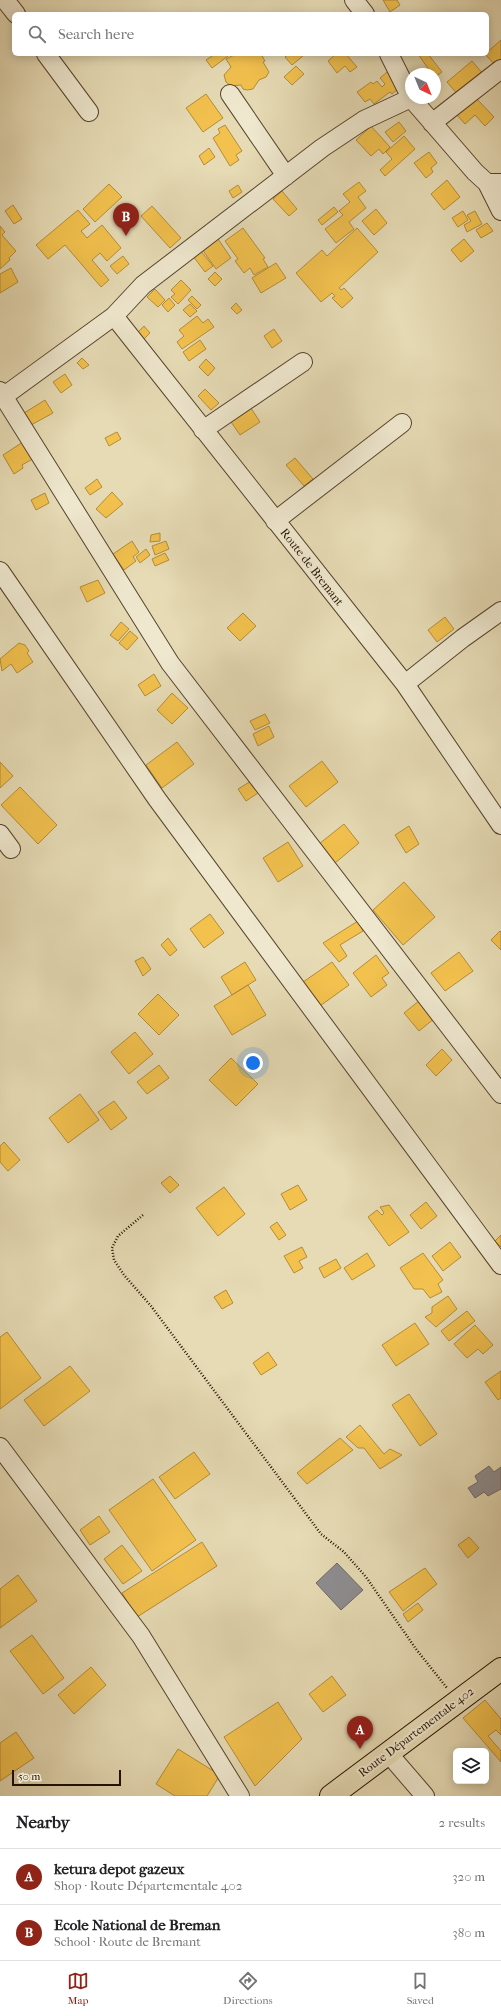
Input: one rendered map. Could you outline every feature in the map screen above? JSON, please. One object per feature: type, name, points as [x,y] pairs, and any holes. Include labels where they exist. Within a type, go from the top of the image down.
[{"type":"main road","name":"Route Départementale 402","points":[[331,1796],[501,1668]]},
{"type":"street","points":[[5,0],[14,12]]},
{"type":"street","points":[[354,0],[363,12]]},
{"type":"street","points":[[47,56],[89,112]]},
{"type":"street","points":[[390,56],[405,86]]},
{"type":"street","points":[[432,123],[501,69]]},
{"type":"street","points":[[230,94],[286,176]]},
{"type":"street","points":[[405,101],[364,120],[286,176],[143,285],[114,316],[1,395],[170,663],[501,1094]]},
{"type":"street","points":[[416,104],[475,172],[494,183],[501,211]]},
{"type":"street","name":"Route de Bremant","points":[[114,316],[405,684],[501,825]]},
{"type":"street","points":[[204,430],[303,362]]},
{"type":"street","points":[[275,520],[402,423]]},
{"type":"street","points":[[0,571],[158,799],[501,1265]]},
{"type":"street","points":[[405,684],[463,638],[501,611]]},
{"type":"street","points":[[0,834],[11,849]]},
{"type":"street","points":[[0,1447],[141,1636],[240,1796]]},
{"type":"street","points":[[388,1753],[424,1796]]},
{"type":"path","points":[[143,1215],[118,1236],[112,1248],[114,1260],[155,1312],[321,1534],[344,1552],[366,1577],[416,1649],[458,1701]]},
{"type":"building: Homes","points":[[383,0],[397,0],[400,5],[390,12]]},
{"type":"building: Homes","points":[[501,40],[501,60],[495,65],[487,56],[489,56],[489,50]]},
{"type":"building: Homes","points":[[212,56],[228,56],[212,68],[206,60]]},
{"type":"building: Homes","points":[[232,56],[262,56],[265,61],[263,62],[269,72],[266,77],[259,80],[253,89],[243,89],[241,85],[231,86],[226,82],[224,75],[231,67],[226,59]]},
{"type":"building: Homes","points":[[286,56],[303,56],[292,65],[285,57]]},
{"type":"building: Homes","points":[[334,56],[348,56],[357,67],[350,72],[345,66],[337,73],[328,61]]},
{"type":"building: Homes","points":[[419,56],[430,56],[439,68],[428,68]]},
{"type":"building: Homes","points":[[472,61],[484,75],[459,96],[447,82]]},
{"type":"building: Homes","points":[[296,66],[304,74],[292,85],[284,77]]},
{"type":"building: Homes","points":[[387,72],[399,88],[392,94],[390,92],[374,104],[370,99],[365,102],[357,92],[371,82],[373,84],[377,81],[382,87],[385,84],[380,78]]},
{"type":"building: Homes","points":[[206,94],[223,118],[203,132],[186,108]]},
{"type":"building: Homes","points":[[476,98],[494,117],[485,126],[475,115],[465,124],[457,115]]},
{"type":"building: Homes","points":[[399,122],[406,131],[393,142],[385,132]]},
{"type":"building: Homes","points":[[225,125],[242,151],[236,155],[239,160],[230,166],[213,138],[220,133],[218,129]]},
{"type":"building: Homes","points":[[371,126],[390,147],[383,154],[379,149],[371,156],[356,140]]},
{"type":"building: Homes","points":[[404,136],[415,149],[385,176],[380,170],[392,159],[386,152]]},
{"type":"building: Homes","points":[[209,148],[215,157],[204,165],[199,156]]},
{"type":"building: Homes","points":[[429,152],[437,163],[431,168],[433,172],[426,178],[414,163]]},
{"type":"building: Homes","points":[[447,180],[460,197],[444,210],[431,194]]},
{"type":"building: Homes","points":[[359,182],[366,191],[358,197],[366,208],[349,222],[354,229],[336,243],[325,229],[343,215],[339,211],[350,202],[343,194]]},
{"type":"building: Homes","points":[[109,184],[122,197],[95,222],[83,209]]},
{"type":"building: Homes","points":[[238,185],[242,192],[233,198],[229,191]]},
{"type":"building: Homes","points":[[282,191],[297,209],[289,216],[273,199]]},
{"type":"building: Homes","points":[[13,205],[22,219],[14,224],[5,211]]},
{"type":"building: Homes","points":[[152,206],[181,238],[170,248],[141,216]]},
{"type":"building: Homes","points":[[334,207],[338,212],[322,225],[318,220]]},
{"type":"building: Homes","points":[[376,209],[387,223],[374,235],[362,221]]},
{"type":"building: Homes","points":[[78,210],[90,224],[81,231],[87,238],[102,225],[121,248],[107,261],[100,253],[92,260],[109,280],[101,287],[65,245],[48,259],[36,245]]},
{"type":"building: Homes","points":[[463,211],[468,220],[458,227],[452,218]]},
{"type":"building: Homes","points":[[475,211],[482,224],[467,232],[464,225],[471,221],[467,215]]},
{"type":"building: Homes","points":[[487,223],[493,231],[481,238],[476,230]]},
{"type":"building: Homes","points":[[0,226],[5,232],[2,235],[16,251],[9,258],[10,260],[0,269]]},
{"type":"building: Homes","points":[[243,228],[265,258],[263,259],[268,267],[254,275],[250,268],[244,273],[235,261],[238,259],[225,241]]},
{"type":"building: Homes","points":[[357,228],[378,252],[339,288],[341,290],[344,288],[353,298],[342,308],[332,298],[335,296],[332,293],[321,302],[296,273],[322,250],[327,256]]},
{"type":"building: Homes","points":[[216,236],[231,258],[216,269],[200,246]]},
{"type":"building: Homes","points":[[464,239],[474,251],[461,262],[451,250]]},
{"type":"building: Homes","points":[[200,250],[213,266],[205,272],[193,256]]},
{"type":"building: Homes","points":[[123,256],[129,264],[117,274],[110,266]]},
{"type":"building: Homes","points":[[276,263],[286,278],[261,293],[252,278]]},
{"type":"building: Homes","points":[[11,268],[18,282],[0,293],[0,274]]},
{"type":"building: Homes","points":[[215,272],[222,279],[215,286],[208,279]]},
{"type":"building: Homes","points":[[181,280],[191,290],[178,304],[171,297],[175,294],[171,290]]},
{"type":"building: Homes","points":[[155,289],[165,300],[158,307],[147,297]]},
{"type":"building: Homes","points":[[192,296],[201,305],[197,309],[188,300]]},
{"type":"building: Homes","points":[[169,298],[175,305],[168,312],[162,305]]},
{"type":"building: Homes","points":[[236,303],[242,310],[237,314],[231,308]]},
{"type":"building: Homes","points":[[190,304],[197,311],[190,317],[183,310]]},
{"type":"building: Homes","points":[[197,316],[203,323],[208,319],[214,327],[182,349],[177,342],[184,336],[179,330]]},
{"type":"building: Homes","points":[[144,326],[150,333],[144,339],[138,332]]},
{"type":"building: Homes","points":[[274,329],[282,341],[272,348],[264,336]]},
{"type":"building: Homes","points":[[200,340],[206,349],[189,361],[183,352]]},
{"type":"building: Homes","points":[[82,358],[89,365],[83,369],[77,363]]},
{"type":"building: Homes","points":[[206,359],[215,368],[208,376],[199,367]]},
{"type":"building: Homes","points":[[65,374],[72,385],[61,393],[53,382]]},
{"type":"building: Homes","points":[[205,389],[219,403],[211,410],[198,396]]},
{"type":"building: Homes","points":[[45,400],[53,413],[31,425],[24,413]]},
{"type":"building: Homes","points":[[247,402],[260,422],[240,435],[227,416]]},
{"type":"building: Homes","points":[[117,432],[121,439],[109,446],[105,438]]},
{"type":"building: Homes","points":[[26,440],[36,457],[22,465],[23,468],[14,474],[3,455]]},
{"type":"building: Homes","points":[[295,458],[313,479],[304,486],[286,465]]},
{"type":"building: Homes","points":[[97,479],[102,487],[90,495],[85,488]]},
{"type":"building: Homes","points":[[112,492],[123,504],[106,518],[96,509]]},
{"type":"building: Homes","points":[[45,493],[49,503],[36,510],[31,500]]},
{"type":"building: Homes","points":[[160,533],[160,541],[150,542],[151,535]]},
{"type":"building: Homes","points":[[132,541],[139,552],[133,557],[136,561],[124,570],[113,554]]},
{"type":"building: Homes","points":[[166,541],[169,549],[155,555],[152,546]]},
{"type":"building: Homes","points":[[146,549],[150,555],[140,563],[136,557]]},
{"type":"building: Homes","points":[[165,553],[169,560],[155,566],[152,559]]},
{"type":"building: Homes","points":[[98,580],[105,593],[87,602],[80,587]]},
{"type":"building: Homes","points":[[243,613],[256,626],[240,641],[227,628]]},
{"type":"building: Homes","points":[[445,617],[454,629],[437,642],[428,630]]},
{"type":"building: Homes","points":[[121,622],[129,629],[118,641],[110,635]]},
{"type":"building: Homes","points":[[130,631],[138,638],[127,650],[119,643]]},
{"type":"building: Homes","points":[[19,643],[25,645],[29,651],[27,653],[33,662],[17,673],[11,664],[2,671],[0,659]]},
{"type":"building: Homes","points":[[154,674],[161,686],[145,696],[138,685]]},
{"type":"building: Homes","points":[[172,693],[188,708],[172,724],[157,710]]},
{"type":"building: Homes","points":[[265,714],[270,723],[255,730],[250,721]]},
{"type":"building: Homes","points":[[269,726],[274,737],[258,746],[253,734]]},
{"type":"building: Homes","points":[[177,742],[194,764],[162,788],[146,765]]},
{"type":"building: Homes","points":[[322,761],[338,782],[306,807],[289,786]]},
{"type":"building: Homes","points":[[0,762],[13,776],[0,788]]},
{"type":"building: Homes","points":[[251,781],[258,793],[246,801],[238,789]]},
{"type":"building: Homes","points":[[20,787],[57,825],[38,844],[1,805]]},
{"type":"building: Homes","points":[[344,824],[359,843],[335,863],[319,844]]},
{"type":"building: Homes","points":[[409,826],[419,844],[406,853],[395,835]]},
{"type":"building: Homes","points":[[288,842],[303,866],[278,882],[263,858]]},
{"type":"building: Homes","points":[[404,882],[435,917],[403,945],[373,910]]},
{"type":"building: Homes","points":[[210,914],[224,933],[204,948],[190,929]]},
{"type":"building: Homes","points":[[358,921],[363,931],[340,945],[347,956],[339,962],[323,943]]},
{"type":"building: Homes","points":[[500,931],[501,932],[501,950],[491,940]]},
{"type":"building: Homes","points":[[168,938],[177,950],[170,956],[161,945]]},
{"type":"building: Homes","points":[[459,952],[473,971],[445,991],[431,973]]},
{"type":"building: Homes","points":[[376,955],[389,973],[382,978],[387,985],[371,997],[353,973]]},
{"type":"building: Homes","points":[[143,957],[151,969],[143,976],[135,961]]},
{"type":"building: Homes","points":[[245,962],[256,980],[232,995],[221,977]]},
{"type":"building: Homes","points":[[332,962],[349,985],[320,1006],[303,982]]},
{"type":"building: Homes","points":[[248,985],[266,1015],[232,1035],[214,1006]]},
{"type":"building: Homes","points":[[158,994],[179,1015],[159,1035],[138,1014]]},
{"type":"building: Homes","points":[[420,1000],[435,1018],[419,1031],[404,1013]]},
{"type":"building: Homes","points":[[135,1032],[153,1054],[129,1074],[111,1052]]},
{"type":"building: Homes","points":[[442,1049],[452,1060],[436,1076],[426,1065]]},
{"type":"building: Homes","points":[[231,1058],[258,1084],[236,1106],[209,1080]]},
{"type":"building: Homes","points":[[159,1065],[169,1078],[147,1094],[137,1082]]},
{"type":"building: Homes","points":[[80,1094],[99,1120],[68,1143],[49,1118]]},
{"type":"building: Homes","points":[[114,1101],[127,1118],[111,1130],[98,1112]]},
{"type":"building: Homes","points":[[4,1142],[20,1160],[8,1171],[0,1162],[0,1146]]},
{"type":"building: Homes","points":[[170,1176],[179,1185],[170,1193],[161,1183]]},
{"type":"building: Homes","points":[[298,1185],[307,1200],[290,1210],[281,1194]]},
{"type":"building: Homes","points":[[224,1187],[245,1214],[218,1236],[196,1208]]},
{"type":"building: Homes","points":[[426,1202],[437,1216],[421,1229],[410,1215]]},
{"type":"building: Homes","points":[[389,1205],[409,1232],[389,1246],[368,1217],[377,1210],[382,1215],[384,1213],[380,1207]]},
{"type":"building: Homes","points":[[277,1222],[286,1235],[279,1240],[270,1227]]},
{"type":"building: Homes","points":[[501,1235],[501,1247],[495,1241]]},
{"type":"building: Homes","points":[[450,1242],[461,1257],[443,1271],[432,1256]]},
{"type":"building: Homes","points":[[302,1247],[307,1257],[299,1261],[303,1268],[294,1273],[284,1256]]},
{"type":"building: Homes","points":[[367,1253],[375,1266],[352,1280],[344,1268]]},
{"type":"building: Homes","points":[[423,1253],[443,1280],[438,1284],[442,1292],[430,1298],[423,1289],[414,1289],[400,1268]]},
{"type":"building: Homes","points":[[336,1259],[341,1268],[324,1278],[319,1268]]},
{"type":"building: Homes","points":[[226,1290],[233,1303],[222,1309],[214,1297]]},
{"type":"building: Homes","points":[[448,1296],[457,1309],[436,1327],[425,1317],[432,1313],[432,1307]]},
{"type":"building: Homes","points":[[467,1311],[475,1321],[449,1341],[441,1331]]},
{"type":"building: Homes","points":[[415,1323],[429,1344],[396,1366],[382,1345]]},
{"type":"building: Homes","points":[[475,1325],[493,1345],[483,1354],[478,1349],[467,1358],[454,1344]]},
{"type":"building: Homes","points":[[7,1332],[41,1378],[0,1409],[0,1337]]},
{"type":"building: Homes","points":[[268,1352],[277,1365],[261,1375],[253,1363]]},
{"type":"building: Homes","points":[[70,1366],[90,1391],[44,1426],[24,1400]]},
{"type":"building: Homes","points":[[501,1371],[501,1398],[498,1400],[485,1382]]},
{"type":"building: Homes","points":[[409,1394],[437,1434],[420,1446],[392,1405]]},
{"type":"building: Homes","points":[[360,1425],[384,1454],[390,1449],[402,1455],[380,1469],[364,1448],[358,1448],[346,1437]]},
{"type":"building: Homes","points":[[340,1438],[353,1450],[307,1484],[297,1473]]},
{"type":"building: Homes","points":[[194,1452],[210,1474],[175,1499],[159,1477]]},
{"type":"building: Homes","points":[[153,1479],[196,1540],[152,1571],[109,1510]]},
{"type":"building: Homes","points":[[99,1516],[110,1532],[90,1545],[80,1530]]},
{"type":"building: Homes","points":[[469,1537],[479,1548],[468,1558],[458,1545]]},
{"type":"building: Homes","points":[[202,1542],[217,1566],[137,1617],[122,1593]]},
{"type":"building: Homes","points":[[122,1545],[142,1571],[123,1584],[104,1559]]},
{"type":"building: Homes","points":[[425,1568],[437,1584],[403,1611],[389,1592]]},
{"type":"building: Homes","points":[[18,1575],[37,1601],[0,1628],[0,1589]]},
{"type":"building: Homes","points":[[418,1603],[423,1610],[408,1622],[403,1614]]},
{"type":"building: Homes","points":[[32,1635],[64,1678],[43,1694],[10,1651]]},
{"type":"building: Homes","points":[[91,1667],[106,1685],[74,1714],[58,1695]]},
{"type":"building: Homes","points":[[332,1676],[346,1695],[323,1712],[309,1694]]},
{"type":"building: Homes","points":[[485,1700],[501,1719],[501,1735],[496,1730],[488,1736],[501,1751],[501,1762],[489,1748],[463,1718]]},
{"type":"building: Homes","points":[[278,1702],[302,1739],[255,1786],[224,1737]]},
{"type":"building: Homes","points":[[16,1732],[34,1758],[0,1781],[0,1743]]},
{"type":"building: Homes","points":[[178,1749],[220,1775],[207,1796],[175,1796],[156,1784]]},
{"type":"building: Industry","points":[[489,1466],[494,1472],[501,1467],[501,1489],[488,1496],[484,1492],[475,1498],[468,1488],[478,1482],[475,1476]]},
{"type":"building: Industry","points":[[337,1563],[363,1590],[341,1610],[316,1583]]},
{"type":"place","name":"Ecole National de Breman","points":[[126,236]]},
{"type":"place","name":"ketura depot gazeux","points":[[360,1749]]}]
